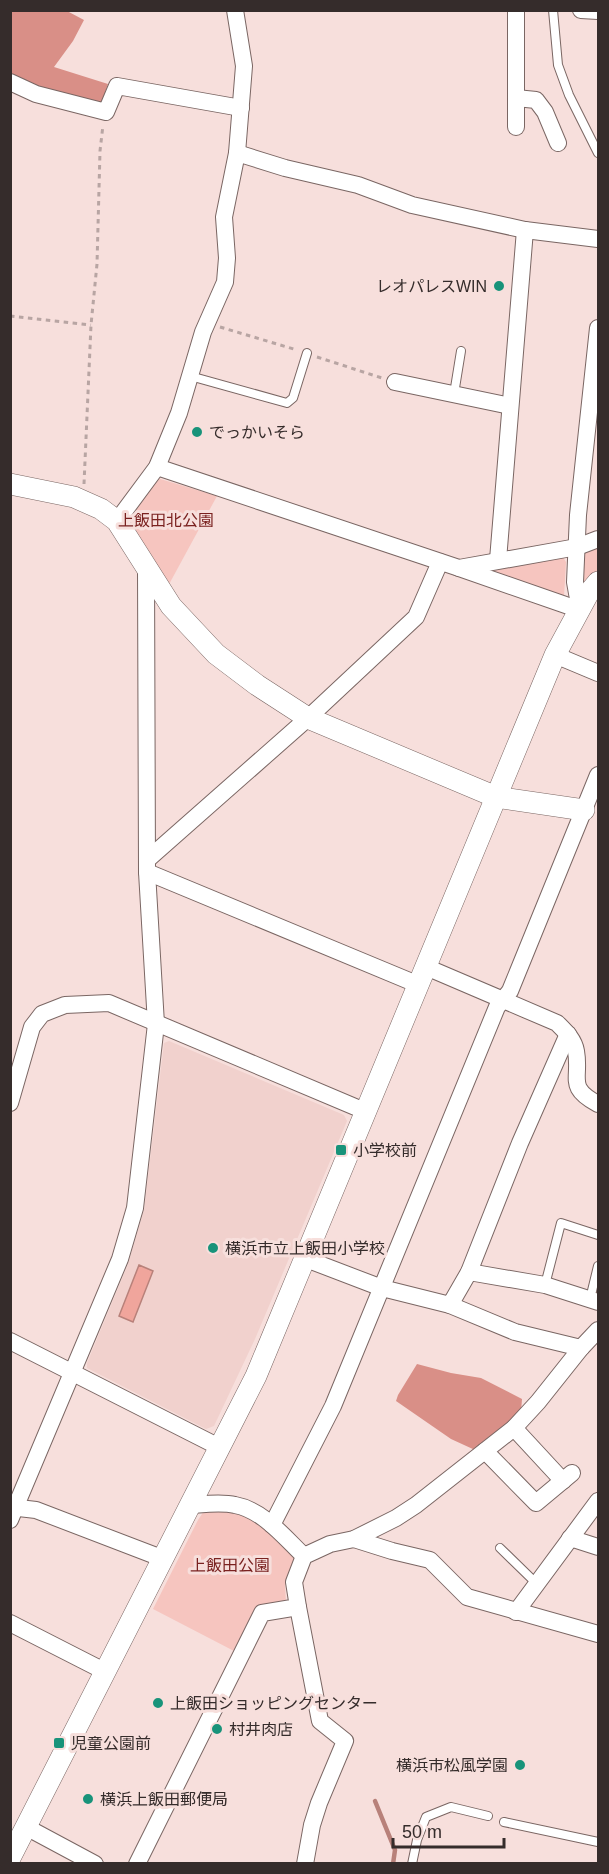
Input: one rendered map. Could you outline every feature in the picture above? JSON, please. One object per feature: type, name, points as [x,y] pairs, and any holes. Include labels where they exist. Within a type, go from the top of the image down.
[{"type":"street","points":[[117,521],[157,466],[178,413],[203,333],[225,282],[227,258],[224,217],[237,153],[244,66],[235,10]]},
{"type":"street","points":[[516,10],[516,127]]},
{"type":"street","points":[[581,10],[598,11]]},
{"type":"street","points":[[10,82],[36,94],[106,112],[117,86],[241,108]]},
{"type":"street","points":[[516,98],[536,100],[545,112],[558,143]]},
{"type":"street","points":[[237,153],[285,168],[358,185],[412,205],[525,230],[598,239]]},
{"type":"street","points":[[498,560],[525,230]]},
{"type":"street","points":[[580,610],[575,582],[579,514],[598,328]]},
{"type":"street","points":[[395,382],[510,406]]},
{"type":"street","points":[[157,466],[580,610]]},
{"type":"street","points":[[10,484],[83,500],[117,521],[171,606],[216,654],[257,685],[308,718],[496,797],[591,811]]},
{"type":"street","points":[[459,568],[578,547],[598,539]]},
{"type":"street","points":[[147,866],[416,618],[440,562]]},
{"type":"street","points":[[146,567],[147,866],[156,1023],[135,1208],[120,1259],[13,1511],[36,1510],[164,1559]]},
{"type":"street","points":[[10,1858],[256,1376],[555,655],[588,594],[598,582]]},
{"type":"street","points":[[555,655],[598,674]]},
{"type":"street","points":[[272,1525],[333,1406],[497,1007],[510,991],[591,811],[598,775]]},
{"type":"street","points":[[147,866],[422,976],[504,999],[557,1023],[574,1044],[577,1082],[580,1090],[585,1097],[598,1104]]},
{"type":"street","points":[[10,1103],[32,1027],[42,1014],[65,1005],[109,1003],[367,1112]]},
{"type":"street","points":[[450,1305],[469,1272],[520,1143],[568,1034]]},
{"type":"street","points":[[306,1259],[382,1288],[450,1305],[515,1332],[581,1348]]},
{"type":"street","points":[[469,1272],[545,1285],[594,1300]]},
{"type":"street","points":[[312,1863],[305,1863],[312,1825],[345,1742],[320,1721],[294,1582],[304,1556],[330,1544],[354,1539],[416,1505],[513,1428],[538,1402],[598,1330]]},
{"type":"street","points":[[10,1341],[221,1448]]},
{"type":"street","points":[[485,1451],[536,1503],[568,1477],[513,1428]]},
{"type":"street","points":[[516,1612],[598,1501]]},
{"type":"street","points":[[192,1504],[236,1504],[252,1511],[272,1525],[304,1556]]},
{"type":"street","points":[[570,1538],[598,1547]]},
{"type":"street","points":[[354,1539],[430,1560],[467,1597],[598,1634]]},
{"type":"street","points":[[137,1863],[262,1613],[298,1607]]},
{"type":"street","points":[[10,1623],[106,1672]]},
{"type":"street","points":[[26,1827],[95,1863]]},
{"type":"lane","points":[[553,10],[558,65],[569,95],[598,153]]},
{"type":"lane","points":[[454,394],[461,351]]},
{"type":"lane","points":[[190,376],[287,403],[293,398],[307,353]]},
{"type":"lane","points":[[545,1285],[561,1223],[598,1235]]},
{"type":"lane","points":[[594,1300],[598,1266]]},
{"type":"lane","points":[[500,1548],[537,1584]]},
{"type":"lane","points":[[412,1863],[417,1839],[426,1817],[451,1807],[488,1816]]},
{"type":"lane","points":[[504,1822],[598,1842]]},
{"type":"path","points":[[83,500],[91,325],[97,264],[100,151],[106,112]]},
{"type":"path","points":[[10,316],[91,325]]},
{"type":"shaded area","points":[[11,11],[67,11],[84,20],[73,41],[54,67],[108,84],[100,107],[11,78]]},
{"type":"shaded area","name":"横浜市立上飯田小学校","points":[[169,1041],[344,1115],[347,1121],[255,1339],[214,1426],[206,1429],[87,1368],[87,1363],[128,1264],[144,1210],[164,1043]]},
{"type":"shaded area","points":[[139,1265],[153,1271],[133,1322],[119,1316]]},
{"type":"shaded area","points":[[417,1364],[481,1378],[522,1399],[521,1412],[475,1450],[451,1439],[396,1401]]},
{"type":"green space","name":"上飯田北公園","points":[[157,478],[217,496],[167,588],[123,521]]},
{"type":"green space","points":[[598,544],[598,571],[585,583],[582,580],[584,554]]},
{"type":"green space","points":[[563,557],[566,562],[564,597],[480,569]]},
{"type":"green space","name":"上飯田公園","points":[[206,1508],[243,1515],[261,1525],[296,1556],[285,1585],[286,1603],[256,1607],[234,1651],[153,1609]]},
{"type":"waterway","points":[[375,1801],[395,1850],[393,1864]]},
{"type":"place","name":"レオパレスWIN","points":[[499,286]]},
{"type":"place","name":"でっかいそら","points":[[197,432]]},
{"type":"place","name":"小学校前","points":[[341,1150]]},
{"type":"place","name":"横浜市立上飯田小学校","points":[[213,1248]]},
{"type":"place","name":"上飯田ショッピングセンター","points":[[158,1703]]},
{"type":"place","name":"村井肉店","points":[[217,1729]]},
{"type":"place","name":"児童公園前","points":[[59,1743]]},
{"type":"place","name":"横浜市松風学園","points":[[520,1765]]},
{"type":"place","name":"横浜上飯田郵便局","points":[[88,1799]]}]
